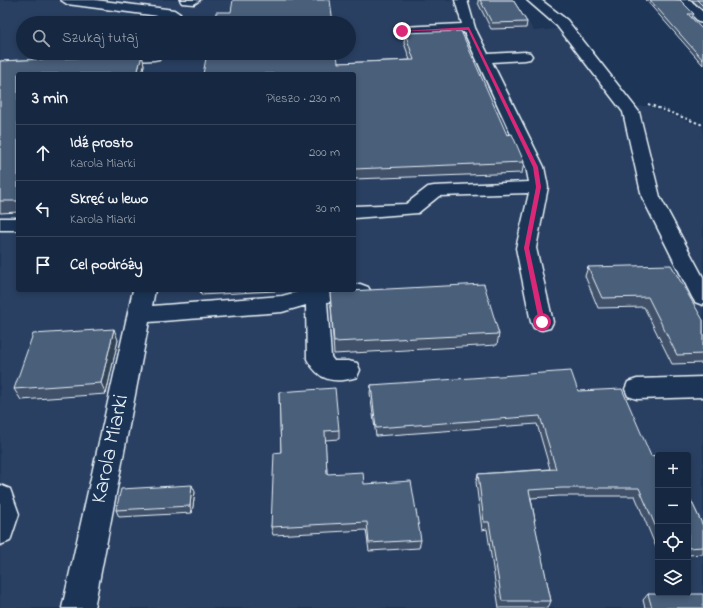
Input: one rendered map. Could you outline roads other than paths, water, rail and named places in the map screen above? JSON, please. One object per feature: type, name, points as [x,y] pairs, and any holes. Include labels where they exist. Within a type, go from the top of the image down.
[{"type":"street","points":[[67,0],[155,16]]},
{"type":"street","points":[[174,16],[186,0],[194,0]]},
{"type":"street","points":[[461,0],[469,28],[535,167],[539,187],[526,248],[542,322]]},
{"type":"street","points":[[533,0],[562,23],[631,112],[651,197],[703,297]]},
{"type":"street","points":[[683,0],[703,19]]},
{"type":"street","points":[[402,31],[469,28]]},
{"type":"street","points":[[483,58],[525,56]]},
{"type":"street","points":[[356,212],[411,210],[434,191],[539,187]]},
{"type":"street","points":[[0,224],[16,224]]},
{"type":"street","points":[[356,292],[379,291]]},
{"type":"street","name":"Karola Miarki","points":[[78,608],[144,292]]},
{"type":"street","points":[[139,315],[282,304],[316,293],[348,292]]},
{"type":"street","points":[[316,293],[319,359],[328,370],[348,370]]},
{"type":"street","points":[[637,389],[703,387]]},
{"type":"street","points":[[0,498],[5,514],[0,531]]}]
